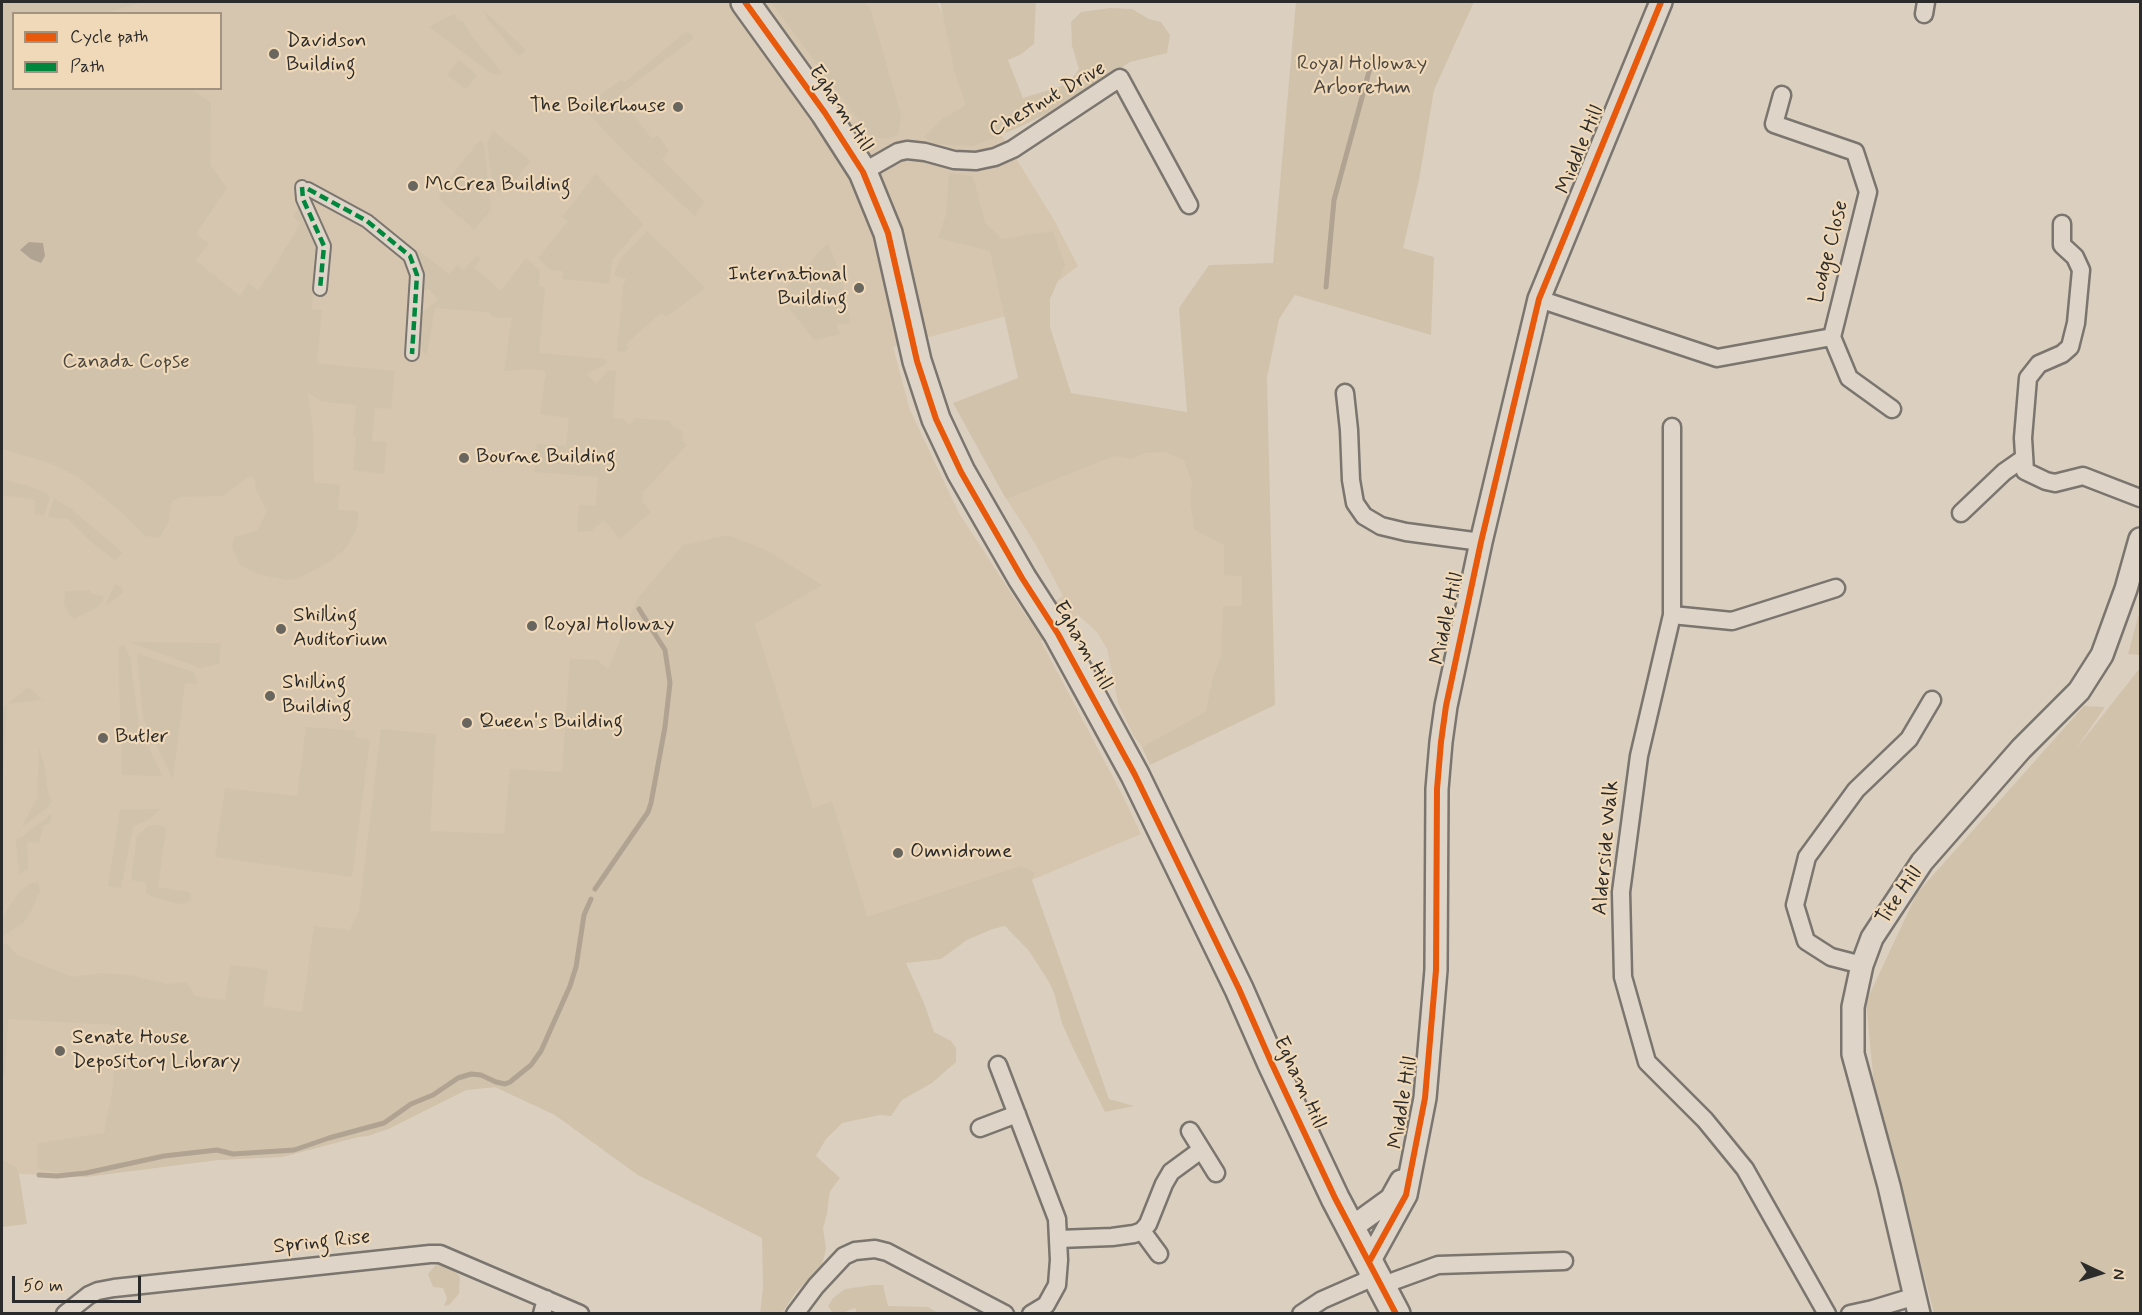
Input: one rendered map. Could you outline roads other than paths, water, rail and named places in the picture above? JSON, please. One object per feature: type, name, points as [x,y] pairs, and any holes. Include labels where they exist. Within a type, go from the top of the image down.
[{"type":"main road","name":"Egham Hill","points":[[745,2],[825,112],[863,172],[891,243],[920,371],[936,419],[960,472],[1022,578],[1058,634],[1135,775],[1351,1228],[1396,1314]]},
{"type":"street","name":"Middle Hill","points":[[1351,1228],[1391,1199],[1410,1165],[1425,1098],[1433,1021],[1437,916],[1437,789],[1446,706],[1539,299],[1661,2]]},
{"type":"street","name":"Chestnut Drive","points":[[863,172],[898,152],[907,150],[954,160],[976,161],[995,157],[1013,149],[1120,78],[1189,206]]},
{"type":"street","name":"Lodge Close","points":[[1782,95],[1774,124],[1855,152],[1868,192],[1832,337],[1849,378],[1892,408]]},
{"type":"street","points":[[320,288],[324,246],[303,199],[305,188],[367,221],[410,256],[417,275],[412,354]]},
{"type":"street","points":[[2062,224],[2062,245],[2075,257],[2081,270],[2076,323],[2070,347],[2062,354],[2039,364],[2028,378],[2025,471],[2055,483],[2084,476],[2140,498]]},
{"type":"street","name":"Lodge Close","points":[[1539,299],[1717,358],[1832,337]]},
{"type":"street","points":[[1345,393],[1351,480],[1355,503],[1364,516],[1382,526],[1406,532],[1482,542]]},
{"type":"street","name":"Alderside Walk","points":[[1672,427],[1672,615],[1639,756],[1621,892],[1623,977],[1647,1062],[1705,1120],[1745,1169],[1827,1314]]},
{"type":"street","points":[[1960,513],[2004,472],[2024,458]]},
{"type":"street","name":"Tite Hill","points":[[1917,1305],[1889,1186],[1853,1054],[1853,1006],[1862,965],[1872,938],[1922,862],[2021,749],[2079,691],[2091,673],[2102,655],[2126,589],[2140,539]]},
{"type":"street","points":[[1672,615],[1732,621],[1836,588]]},
{"type":"street","points":[[1862,965],[1831,957],[1806,941],[1795,904],[1807,857],[1856,790],[1910,740],[1932,700]]},
{"type":"street","points":[[998,1065],[1057,1219],[1059,1239],[1057,1285],[1046,1305],[1031,1314]]},
{"type":"street","points":[[980,1128],[1017,1114]]},
{"type":"street","points":[[1190,1131],[1216,1173]]},
{"type":"street","points":[[1059,1239],[1134,1234],[1142,1231],[1148,1224],[1164,1184],[1172,1172],[1201,1150]]},
{"type":"street","name":"Middle Hill","points":[[1376,1275],[1406,1195],[1411,1177],[1410,1165]]},
{"type":"street","points":[[1142,1231],[1158,1254]]},
{"type":"street","points":[[795,1314],[816,1286],[844,1256],[855,1251],[875,1249],[887,1252],[1005,1314]]},
{"type":"street","name":"Spring Rise","points":[[65,1314],[89,1294],[106,1289],[430,1254],[440,1254],[454,1260],[544,1306],[579,1314]]},
{"type":"street","points":[[1301,1314],[1322,1300],[1376,1275],[1394,1281],[1438,1265],[1564,1261]]},
{"type":"street","points":[[1850,1314],[1873,1309],[1917,1305]]},
{"type":"waterway","points":[[1326,287],[1334,200],[1373,57]]},
{"type":"waterway","points":[[595,889],[648,812],[665,727],[670,683],[665,650],[639,609]]},
{"type":"waterway","points":[[39,1175],[86,1173],[164,1156],[217,1150],[233,1154],[294,1150],[384,1123],[411,1104],[433,1095],[458,1078],[471,1074],[481,1075],[505,1084],[510,1082],[531,1065],[541,1051],[570,986],[576,967],[584,915],[591,899]]},
{"type":"place","name":"Davidson Building","points":[[274,54]]},
{"type":"place","name":"The Boilerhouse","points":[[678,107]]},
{"type":"place","name":"McCrea Building","points":[[413,186]]},
{"type":"place","name":"International Building","points":[[859,288]]},
{"type":"place","name":"Bourne Building","points":[[464,458]]},
{"type":"place","name":"Royal Holloway","points":[[532,626]]},
{"type":"place","name":"Shilling Auditorium","points":[[281,629]]},
{"type":"place","name":"Shilling Building","points":[[270,696]]},
{"type":"place","name":"Queen's Building","points":[[467,723]]},
{"type":"place","name":"Butler","points":[[103,738]]},
{"type":"place","name":"Omnidrome","points":[[898,853]]},
{"type":"place","name":"Senate House Depository Library","points":[[60,1051]]},
{"type":"park label","name":"Royal Holloway Arboretum","points":[[1362,77]]},
{"type":"park label","name":"Canada Copse","points":[[126,363]]}]
